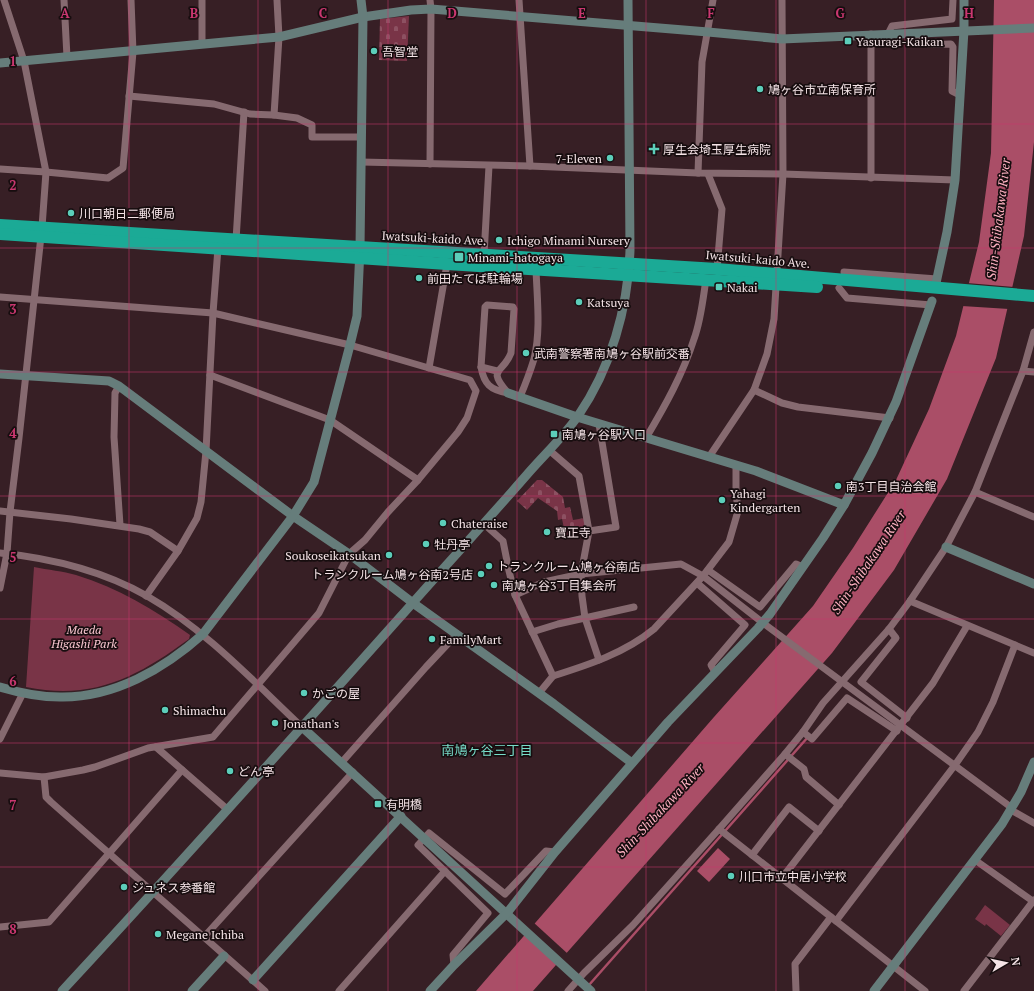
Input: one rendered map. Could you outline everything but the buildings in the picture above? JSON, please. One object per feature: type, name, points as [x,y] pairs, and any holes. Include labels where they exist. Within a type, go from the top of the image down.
[{"type":"highway","name":"Iwatsuki-kaido Ave.","points":[[0,225],[41,232],[218,248],[484,255],[629,269],[706,279],[776,279],[941,287],[1034,301]]},
{"type":"highway","name":"Iwatsuki-kaido Ave.","points":[[0,234],[41,232],[236,240],[360,252],[447,264],[536,269],[717,269],[839,288],[941,287]]},
{"type":"street","points":[[0,588],[3,553],[20,438],[46,172],[24,61],[4,0]]},
{"type":"street","points":[[64,0],[67,57]]},
{"type":"street","points":[[0,169],[108,178],[123,168],[133,52],[130,0]]},
{"type":"street","points":[[202,0],[202,44]]},
{"type":"street","points":[[274,115],[279,37],[276,0]]},
{"type":"street","points":[[0,687],[35,696],[60,697],[78,696],[104,691],[124,685],[146,674],[189,647],[203,634],[293,516],[314,482],[357,316],[360,252],[363,17],[361,0]]},
{"type":"street","points":[[430,0],[430,164]]},
{"type":"street","points":[[519,0],[530,166]]},
{"type":"street","points":[[62,991],[153,893],[484,524],[577,417],[592,393],[612,349],[620,323],[629,269],[630,170],[628,0]]},
{"type":"street","points":[[698,173],[702,62],[713,0]]},
{"type":"street","points":[[709,457],[754,390],[768,347],[774,319],[783,174],[782,0]]},
{"type":"street","points":[[888,34],[892,26],[952,19],[953,0]]},
{"type":"street","points":[[844,272],[941,287],[955,180],[960,95],[968,30],[964,0]]},
{"type":"street","points":[[0,63],[133,52],[279,37],[363,17],[411,10],[521,16],[782,39],[1034,28]]},
{"type":"street","points":[[913,33],[916,39],[923,43],[951,44],[953,47],[952,91],[960,95]]},
{"type":"street","points":[[871,34],[871,178]]},
{"type":"street","points":[[129,96],[214,104],[244,112],[297,118],[312,125],[312,137],[361,137]]},
{"type":"street","points":[[236,240],[244,112]]},
{"type":"street","points":[[361,162],[530,166],[708,174],[783,174],[955,180]]},
{"type":"street","points":[[484,255],[489,166]]},
{"type":"street","points":[[708,174],[722,209],[717,269]]},
{"type":"street","points":[[146,596],[178,551],[197,518],[201,502],[206,451],[218,248]]},
{"type":"street","points":[[429,368],[447,264]]},
{"type":"street","points":[[520,397],[534,359],[536,346],[538,321],[536,269]]},
{"type":"street","points":[[646,438],[670,398],[694,339],[699,323],[706,279]]},
{"type":"street","points":[[430,991],[454,965],[508,914],[555,852],[632,763],[715,672],[763,623],[803,567],[844,505],[890,418],[931,303],[848,298],[839,288]]},
{"type":"street","points":[[0,297],[213,313],[350,345],[470,380],[476,391],[467,418],[458,432],[365,540],[349,554],[319,613],[213,737],[156,746],[95,767],[44,777],[0,773]]},
{"type":"street","points":[[497,371],[508,360],[511,353],[514,310],[513,307],[487,305],[485,307],[481,367],[482,375],[490,387],[496,391],[508,393],[599,424],[756,471],[844,505]]},
{"type":"street","points":[[568,991],[576,977],[633,925],[785,754],[803,732],[823,703],[889,629],[910,600],[946,547],[975,492],[1023,371],[1034,332]]},
{"type":"street","points":[[481,367],[497,371]]},
{"type":"street","points":[[497,371],[500,385],[508,393]]},
{"type":"street","points":[[1023,371],[1034,372]]},
{"type":"street","points":[[0,374],[109,381],[119,386],[293,516],[349,554],[413,603],[539,693],[632,763]]},
{"type":"street","points":[[210,375],[330,420],[418,480]]},
{"type":"street","points":[[119,386],[114,393],[114,437],[120,525]]},
{"type":"street","points":[[754,390],[782,403],[798,407],[890,418]]},
{"type":"street","points":[[589,531],[616,527],[599,424]]},
{"type":"street","points":[[549,450],[579,476],[589,531],[580,574],[585,618],[599,660]]},
{"type":"street","points":[[539,693],[553,676],[599,660],[654,630],[697,583],[729,542],[734,529],[738,512],[736,466]]},
{"type":"street","points":[[975,492],[1034,518]]},
{"type":"street","points":[[0,512],[120,525],[150,532],[178,551]]},
{"type":"street","points":[[484,524],[503,541],[508,571],[515,594],[553,676]]},
{"type":"street","points":[[946,547],[1034,584]]},
{"type":"street","points":[[3,553],[52,560],[116,582],[146,596],[174,613],[203,634],[302,727],[592,991]]},
{"type":"street","points":[[515,594],[544,582],[580,574],[681,564],[705,573],[760,607],[796,564],[803,567]]},
{"type":"street","points":[[705,573],[763,623],[842,681],[899,729]]},
{"type":"street","points":[[697,583],[745,625],[711,665],[715,672]]},
{"type":"street","points":[[910,600],[1034,653]]},
{"type":"street","points":[[532,632],[634,607]]},
{"type":"street","points":[[782,878],[899,729],[933,683],[968,626]]},
{"type":"street","points":[[889,629],[896,638],[861,682],[907,718]]},
{"type":"street","points":[[342,762],[457,634]]},
{"type":"street","points":[[796,991],[795,964],[833,919],[955,765],[978,732],[993,702],[1015,645]]},
{"type":"street","points":[[0,739],[23,693]]},
{"type":"street","points":[[803,732],[812,739],[847,698],[955,765],[1011,809],[1034,823]]},
{"type":"street","points":[[156,746],[228,810]]},
{"type":"street","points":[[785,754],[804,768],[806,777],[839,805]]},
{"type":"street","points":[[874,991],[975,860],[1011,809],[1021,792],[1034,762]]},
{"type":"street","points":[[0,927],[49,922],[182,770]]},
{"type":"street","points":[[204,937],[353,772]]},
{"type":"street","points":[[44,777],[46,796],[51,802],[265,991]]},
{"type":"street","points":[[752,855],[789,807],[819,831]]},
{"type":"street","points":[[252,980],[401,816]]},
{"type":"street","points":[[719,829],[925,991]]},
{"type":"street","points":[[454,965],[453,955],[488,913],[418,845],[424,838],[429,833],[505,894],[546,851],[555,852]]},
{"type":"street","points":[[964,991],[1034,901],[975,860]]},
{"type":"street","points":[[339,991],[445,871]]},
{"type":"street","points":[[192,991],[224,956]]},
{"type":"green space","points":[[409,16],[407,61],[379,60],[380,19]]},
{"type":"green space","points":[[537,480],[542,480],[563,497],[565,508],[570,507],[573,520],[585,518],[587,526],[579,534],[566,537],[562,519],[558,520],[557,511],[538,498],[527,510],[517,501]]},
{"type":"green space","name":"Maeda Higashi Park","points":[[34,567],[66,572],[107,586],[150,608],[190,635],[189,639],[170,653],[132,675],[93,688],[72,691],[50,691],[26,687]]},
{"type":"green space","points":[[985,905],[1010,925],[1001,936],[986,924],[985,926],[975,919]]},
{"type":"water","name":"Shin-Shibakawa River","points":[[994,0],[1034,0],[1034,142],[1024,236],[996,358],[947,479],[894,570],[832,653],[533,991],[476,991],[714,717],[813,606],[853,548],[896,480],[929,409],[956,336],[979,242],[991,153]]},
{"type":"water","points":[[718,848],[730,859],[709,882],[697,871]]},
{"type":"pier","points":[[967,283],[1014,287],[1009,309],[962,306]]},
{"type":"pier","points":[[533,922],[568,954],[558,966],[523,934]]},
{"type":"waterway","points":[[589,985],[808,737]]},
{"type":"place","name":"Yasuragi-Kaikan","points":[[848,41]]},
{"type":"place","name":"吾智堂","points":[[374,51]]},
{"type":"place","name":"鳩ヶ谷市立南保育所","points":[[760,89]]},
{"type":"place","name":"厚生会埼玉厚生病院","points":[[654,149]]},
{"type":"place","name":"7-Eleven","points":[[610,158]]},
{"type":"place","name":"川口朝日二郵便局","points":[[71,213]]},
{"type":"place","name":"Ichigo Minami Nursery","points":[[499,240]]},
{"type":"place","name":"Minami-hatogaya","points":[[459,257]]},
{"type":"place","name":"前田たてば駐輪場","points":[[419,278]]},
{"type":"place","name":"Nakai","points":[[719,287]]},
{"type":"place","name":"Katsuya","points":[[579,302]]},
{"type":"place","name":"武南警察署南鳩ヶ谷駅前交番","points":[[526,353]]},
{"type":"place","name":"南鳩ヶ谷駅入口","points":[[554,434]]},
{"type":"place","name":"南3丁目自治会館","points":[[838,486]]},
{"type":"place","name":"Yahagi Kindergarten","points":[[722,500]]},
{"type":"place","name":"Chateraise","points":[[443,523]]},
{"type":"place","name":"寶正寺","points":[[547,532]]},
{"type":"place","name":"牡丹亭","points":[[426,544]]},
{"type":"place","name":"Soukoseikatsukan","points":[[389,555]]},
{"type":"place","name":"トランクルーム鳩ヶ谷南店","points":[[489,566]]},
{"type":"place","name":"トランクルーム鳩ヶ谷南2号店","points":[[481,574]]},
{"type":"place","name":"南鳩ヶ谷3丁目集会所","points":[[494,585]]},
{"type":"place","name":"FamilyMart","points":[[432,639]]},
{"type":"place","name":"かごの屋","points":[[304,693]]},
{"type":"place","name":"Shimachu","points":[[165,710]]},
{"type":"place","name":"Jonathan's","points":[[275,723]]},
{"type":"place","name":"どん亭","points":[[230,771]]},
{"type":"place","name":"有明橋","points":[[378,804]]},
{"type":"place","name":"川口市立中居小学校","points":[[731,876]]},
{"type":"place","name":"ジュネス参番館","points":[[124,887]]},
{"type":"place","name":"Megane Ichiba","points":[[158,934]]},
{"type":"district","name":"南鳩ヶ谷三丁目","points":[[487,750]]}]
